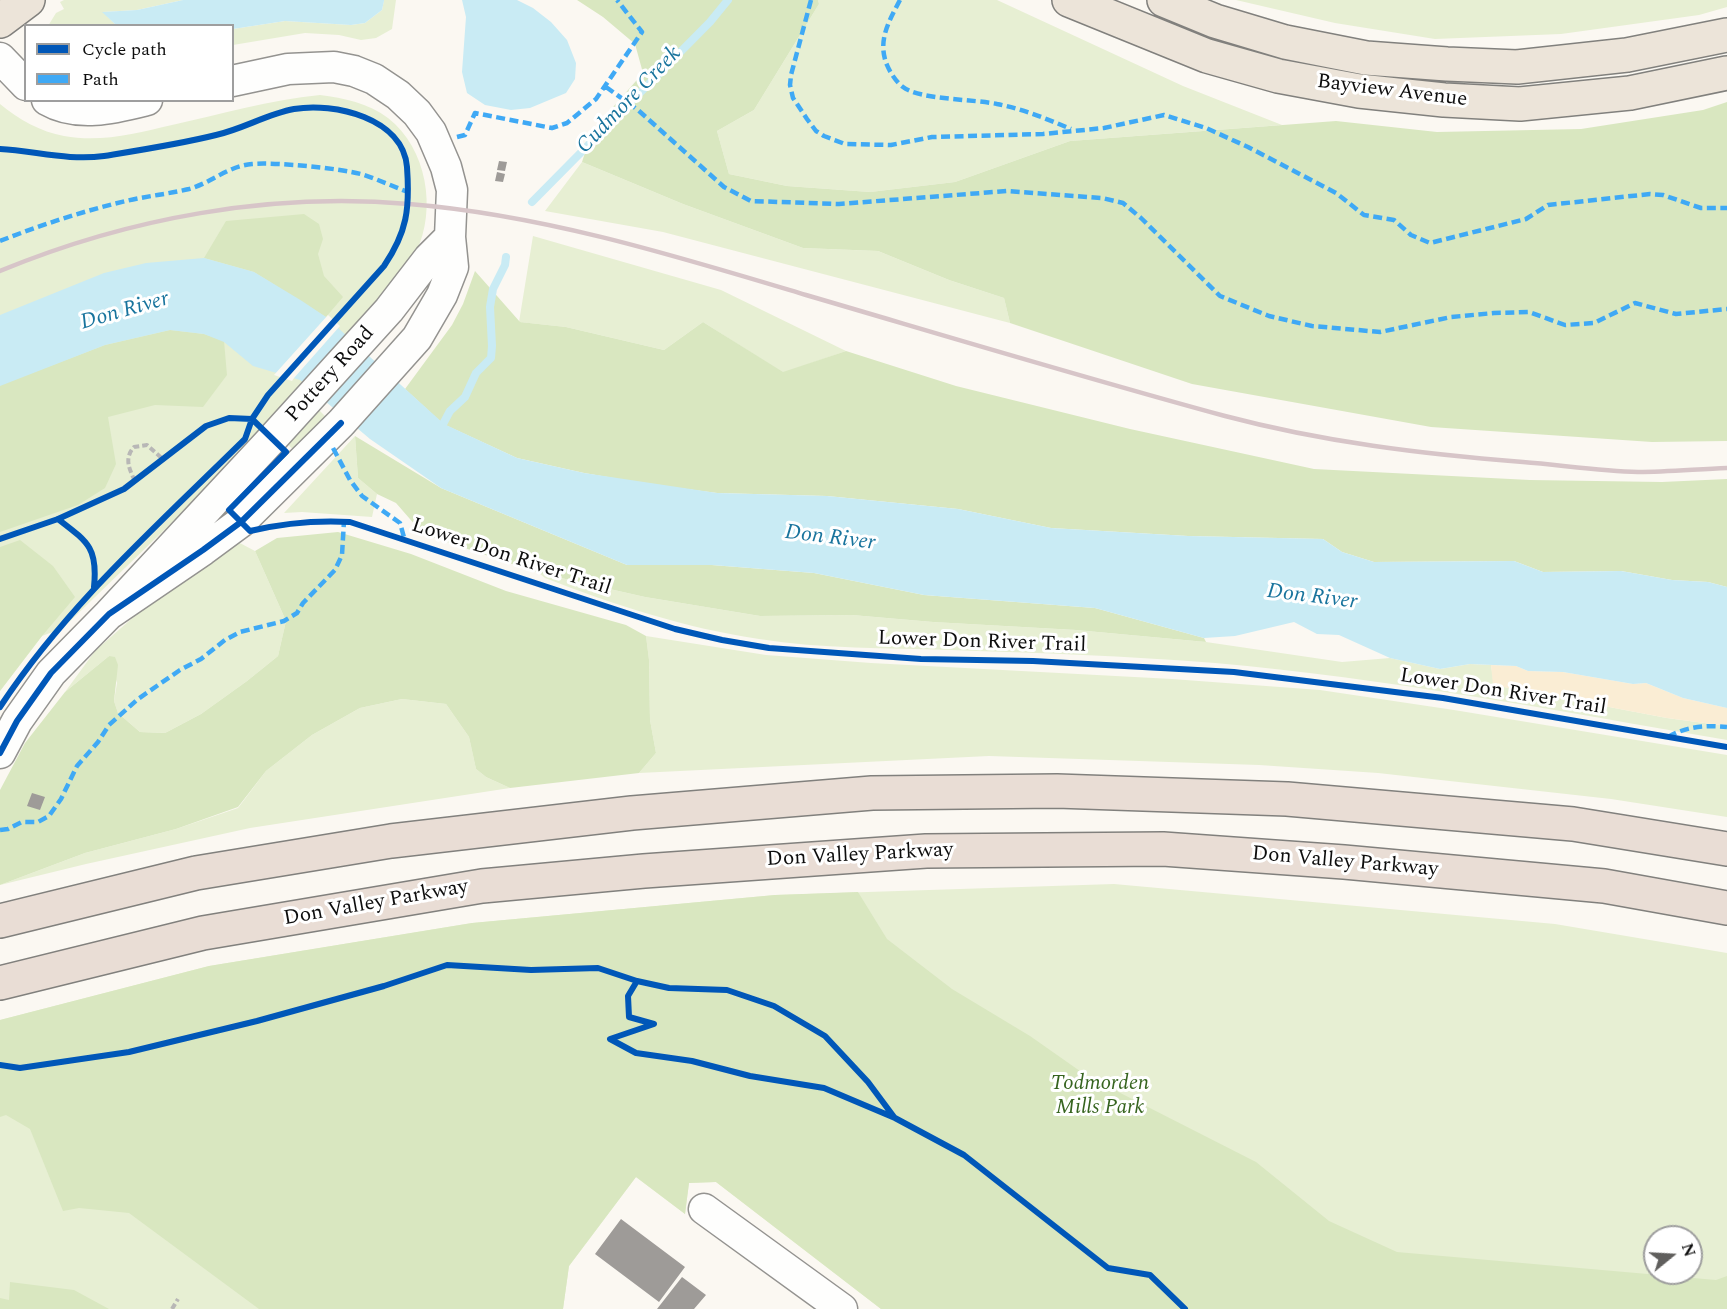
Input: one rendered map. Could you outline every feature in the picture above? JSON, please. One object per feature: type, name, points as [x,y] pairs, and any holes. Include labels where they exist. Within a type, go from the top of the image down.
[{"type":"highway","points":[[0,921],[196,873],[391,841],[632,813],[872,793],[1057,791],[1287,799],[1573,824],[1727,849]]},
{"type":"highway","name":"Don Valley Parkway","points":[[0,983],[204,933],[482,886],[644,871],[926,851],[1163,849],[1299,858],[1604,886],[1727,908]]},
{"type":"main road","points":[[0,21],[28,0]]},
{"type":"main road","name":"Bayview Avenue","points":[[1069,0],[1207,56],[1278,76],[1359,91],[1444,100],[1520,104],[1630,93],[1727,73]]},
{"type":"main road","name":"Bayview Avenue","points":[[1164,0],[1215,21],[1285,42],[1366,58],[1447,64],[1517,67],[1627,55],[1727,35]]},
{"type":"street","points":[[0,58],[24,83]]},
{"type":"street","name":"Pottery Road","points":[[109,614],[241,522],[341,423],[417,338],[442,295],[453,267],[450,237],[452,190],[446,167],[431,132],[417,113],[398,96],[374,79],[354,71],[334,67],[288,69],[234,81]]},
{"type":"street","points":[[51,102],[76,110],[110,108],[138,102]]},
{"type":"street","name":"Pottery Road","points":[[0,753],[17,721],[51,673],[310,398],[389,310],[429,258],[450,237]]},
{"type":"street","points":[[704,1209],[842,1309]]},
{"type":"path","points":[[145,474],[132,483],[128,458],[134,447],[147,445],[164,460]]},
{"type":"path","points":[[154,467],[172,453]]},
{"type":"path","points":[[172,1309],[178,1299]]},
{"type":"green space","points":[[64,0],[183,0],[137,10],[103,12],[115,24],[49,24],[56,13],[64,9],[60,2]]},
{"type":"green space","points":[[384,0],[396,0],[392,29],[376,38],[361,40],[339,35],[305,33],[234,45],[234,29],[285,21],[351,25],[365,23],[382,10]]},
{"type":"green space","points":[[577,0],[818,0],[819,4],[754,110],[717,131],[729,174],[787,186],[870,192],[955,182],[1070,141],[1336,121],[1437,132],[1581,129],[1703,110],[1727,102],[1727,441],[1652,442],[1431,427],[1192,384],[1010,323],[1004,298],[949,280],[878,251],[803,248],[683,204],[582,162],[592,131],[643,73],[635,44],[603,17]]},
{"type":"green space","points":[[818,0],[997,0],[1183,86],[1282,125],[1070,141],[955,182],[870,192],[787,186],[729,174],[717,131],[754,110],[819,4]]},
{"type":"green space","points":[[1236,0],[1727,0],[1727,7],[1699,15],[1561,34],[1435,39],[1335,23]]},
{"type":"green space","points":[[320,95],[356,102],[380,113],[401,131],[412,146],[420,163],[427,199],[426,218],[416,252],[400,275],[251,446],[63,628],[42,636],[0,691],[0,104],[22,120],[47,131],[78,138],[105,138],[264,104]]},
{"type":"green space","points":[[582,162],[683,204],[803,248],[878,251],[949,280],[1004,298],[1010,323],[663,232],[545,211]]},
{"type":"green space","points":[[304,214],[319,224],[323,239],[318,254],[324,276],[343,297],[326,317],[254,272],[204,258],[226,221]]},
{"type":"green space","points":[[533,236],[721,290],[846,351],[783,373],[703,322],[664,350],[566,327],[519,322]]},
{"type":"green space","points":[[475,271],[520,322],[566,327],[664,350],[703,322],[783,372],[846,351],[956,386],[1130,429],[1314,469],[1530,480],[1662,482],[1727,479],[1727,587],[1708,582],[1672,580],[1621,571],[1543,572],[1514,561],[1374,562],[1342,552],[1323,539],[1188,536],[1051,528],[958,509],[827,496],[717,493],[584,473],[517,458],[443,424],[405,389],[452,325],[463,304]]},
{"type":"green space","points":[[170,330],[204,334],[224,341],[227,375],[203,407],[155,405],[108,417],[116,464],[105,488],[78,505],[0,532],[0,385],[105,345]]},
{"type":"green space","points":[[316,407],[328,419],[297,453],[285,442]]},
{"type":"green space","points":[[355,436],[358,478],[377,494],[372,517],[302,512],[284,513]]},
{"type":"green space","points":[[355,436],[441,488],[627,565],[712,565],[814,573],[924,595],[1095,608],[1204,638],[1206,642],[1076,630],[852,615],[760,616],[645,597],[539,573],[423,534],[396,503],[377,494],[358,478]]},
{"type":"green space","points":[[338,532],[411,554],[506,591],[626,625],[646,636],[649,660],[650,720],[656,753],[639,773],[510,788],[486,777],[476,769],[469,737],[446,704],[402,699],[360,708],[312,735],[266,771],[238,807],[176,829],[85,853],[0,885],[0,790],[25,743],[65,692],[109,656],[115,657],[118,665],[114,701],[118,713],[140,732],[165,733],[201,714],[278,656],[286,621],[255,551],[277,538]]},
{"type":"green space","points":[[20,540],[53,566],[75,597],[0,691],[0,547]]},
{"type":"green space","points":[[236,541],[255,551],[286,621],[278,656],[201,714],[165,733],[140,732],[118,713],[114,701],[117,683],[109,656],[65,692],[95,651],[138,613],[191,577]]},
{"type":"green space","points":[[539,573],[645,597],[760,616],[852,615],[1076,630],[1206,642],[1342,662],[1390,658],[1440,669],[1470,664],[1491,665],[1494,685],[1667,718],[1727,726],[1727,740],[1472,696],[1279,669],[1149,658],[831,646],[759,639],[704,629],[650,614],[571,588],[545,578]]},
{"type":"green space","points":[[646,636],[766,655],[1320,690],[1727,755],[1727,817],[1611,799],[1378,773],[1259,765],[989,756],[639,773],[656,753],[650,720],[649,660]]},
{"type":"green space","points":[[402,699],[446,704],[469,737],[476,769],[486,777],[510,788],[250,828],[0,885],[85,853],[176,829],[238,808],[266,771],[312,735],[360,708]]},
{"type":"green space","name":"Todmorden Mills Park","points":[[1114,884],[1555,924],[1727,953],[1727,1309],[881,1309],[716,1182],[689,1183],[685,1214],[636,1177],[569,1266],[563,1309],[0,1309],[0,1020],[209,966],[472,923],[775,895]]},
{"type":"green space","name":"Todmorden Mills Park","points":[[858,892],[887,939],[952,989],[1030,1036],[1087,1076],[1256,1162],[1329,1221],[1397,1252],[1643,1274],[1643,1285],[1703,1285],[1703,1279],[1716,1280],[1727,1276],[1727,1309],[881,1309],[716,1182],[689,1183],[685,1214],[636,1177],[569,1266],[563,1309],[259,1309],[129,1213],[79,1208],[63,1211],[30,1129],[6,1115],[0,1117],[0,1020],[209,966],[472,923],[775,895]]},
{"type":"green space","points":[[10,1282],[74,1290],[109,1309],[0,1309],[0,1298],[9,1300]]},
{"type":"sand","points":[[1491,665],[1516,666],[1528,671],[1563,672],[1633,684],[1646,683],[1683,698],[1727,708],[1727,726],[1667,718],[1493,685]]},
{"type":"water","points":[[183,0],[384,0],[382,10],[365,23],[351,25],[285,21],[234,29],[234,24],[115,24],[102,12],[137,10]]},
{"type":"water","points":[[462,0],[517,0],[533,8],[551,22],[567,40],[576,63],[575,79],[566,93],[530,108],[511,110],[485,105],[467,93],[462,72],[466,17]]},
{"type":"water","name":"Don River","points":[[204,258],[254,272],[326,317],[444,424],[517,458],[584,473],[717,493],[827,496],[958,509],[1051,528],[1188,536],[1323,539],[1342,552],[1374,562],[1514,561],[1543,572],[1621,571],[1672,580],[1708,582],[1727,587],[1727,708],[1683,698],[1646,683],[1633,684],[1563,672],[1528,671],[1516,666],[1470,664],[1440,669],[1390,658],[1339,635],[1317,634],[1294,622],[1235,636],[1204,638],[1095,608],[924,595],[814,573],[712,565],[627,565],[441,488],[370,439],[300,380],[253,366],[224,342],[204,334],[170,330],[105,345],[0,386],[0,315],[104,273],[146,263]]},
{"type":"pier","points":[[328,315],[340,326],[292,381],[274,375]]},
{"type":"building","points":[[499,161],[507,162],[505,171],[497,170]]},
{"type":"building","points":[[497,172],[505,174],[503,182],[495,181]]},
{"type":"building","points":[[32,793],[45,797],[40,810],[27,806]]},
{"type":"building","points":[[621,1219],[685,1267],[659,1302],[595,1254]]},
{"type":"building","points":[[682,1277],[706,1295],[694,1309],[657,1309]]},
{"type":"waterway","name":"Cudmore Creek","points":[[532,202],[710,22],[728,0]]},
{"type":"waterway","name":"Cudmore Creek","points":[[443,424],[450,411],[465,397],[476,373],[491,358],[490,307],[493,289],[505,265],[506,257]]},
{"type":"railway","points":[[0,271],[98,236],[200,213],[304,202],[357,201],[459,209],[560,227],[659,252],[1120,387],[1225,416],[1299,433],[1410,451],[1609,470],[1649,472],[1727,468]]},
{"type":"marked path","points":[[457,137],[465,135],[475,113],[552,128],[567,123],[596,99],[642,32],[617,0]]},
{"type":"marked path","points":[[811,0],[791,75],[790,85],[793,98],[816,131],[845,144],[891,145],[932,137],[1043,134],[1104,128],[1164,115],[1206,128],[1248,147],[1336,193],[1364,215],[1394,220],[1411,235],[1430,243],[1526,219],[1548,205],[1650,194],[1663,195],[1701,208],[1727,208]]},
{"type":"marked path","points":[[900,0],[886,31],[883,48],[888,68],[903,87],[934,97],[1007,106],[1071,129]]},
{"type":"marked path","points":[[606,87],[638,110],[724,187],[751,201],[839,204],[1007,191],[1102,198],[1123,203],[1220,296],[1269,316],[1312,326],[1380,332],[1451,317],[1529,312],[1565,325],[1594,323],[1635,303],[1676,314],[1727,309]]},
{"type":"marked path","points":[[0,241],[94,209],[189,189],[243,165],[291,165],[350,172],[408,192]]},
{"type":"marked path","points":[[333,448],[350,480],[362,496],[400,523],[405,541]]},
{"type":"marked path","points":[[0,830],[22,822],[38,822],[49,816],[61,799],[77,766],[109,725],[138,699],[180,670],[201,659],[225,640],[240,632],[284,621],[297,613],[303,603],[335,570],[342,555],[344,521]]},
{"type":"marked path","points":[[1668,737],[1697,727],[1727,727]]},
{"type":"cycle path","points":[[0,149],[65,157],[104,156],[216,135],[294,109],[328,108],[364,117],[380,125],[393,136],[403,150],[407,167],[408,195],[402,231],[384,266],[268,395],[252,419],[245,439],[147,534],[84,600],[54,634],[0,707]]},
{"type":"cycle path","points":[[0,539],[58,519],[124,489],[206,426],[229,418],[252,419]]},
{"type":"cycle path","name":"Lower Don River Trail","points":[[252,419],[286,452],[229,510],[250,531],[300,523],[350,522],[675,629],[722,640],[769,648],[921,659],[1033,661],[1234,672],[1443,698],[1727,747]]},
{"type":"cycle path","points":[[0,753],[17,721],[51,673],[109,614],[241,522],[341,423]]},
{"type":"cycle path","points":[[58,519],[84,540],[89,547],[94,563],[94,587]]},
{"type":"cycle path","points":[[0,1065],[20,1068],[129,1052],[257,1021],[384,986],[447,965],[531,970],[598,968],[637,981],[628,996],[629,1017],[654,1024],[610,1039],[636,1053],[692,1061],[750,1076],[824,1088],[895,1118],[964,1155],[1108,1268],[1150,1275],[1185,1309]]},
{"type":"cycle path","points":[[637,981],[669,988],[727,990],[774,1006],[825,1036],[868,1082],[894,1117]]}]
